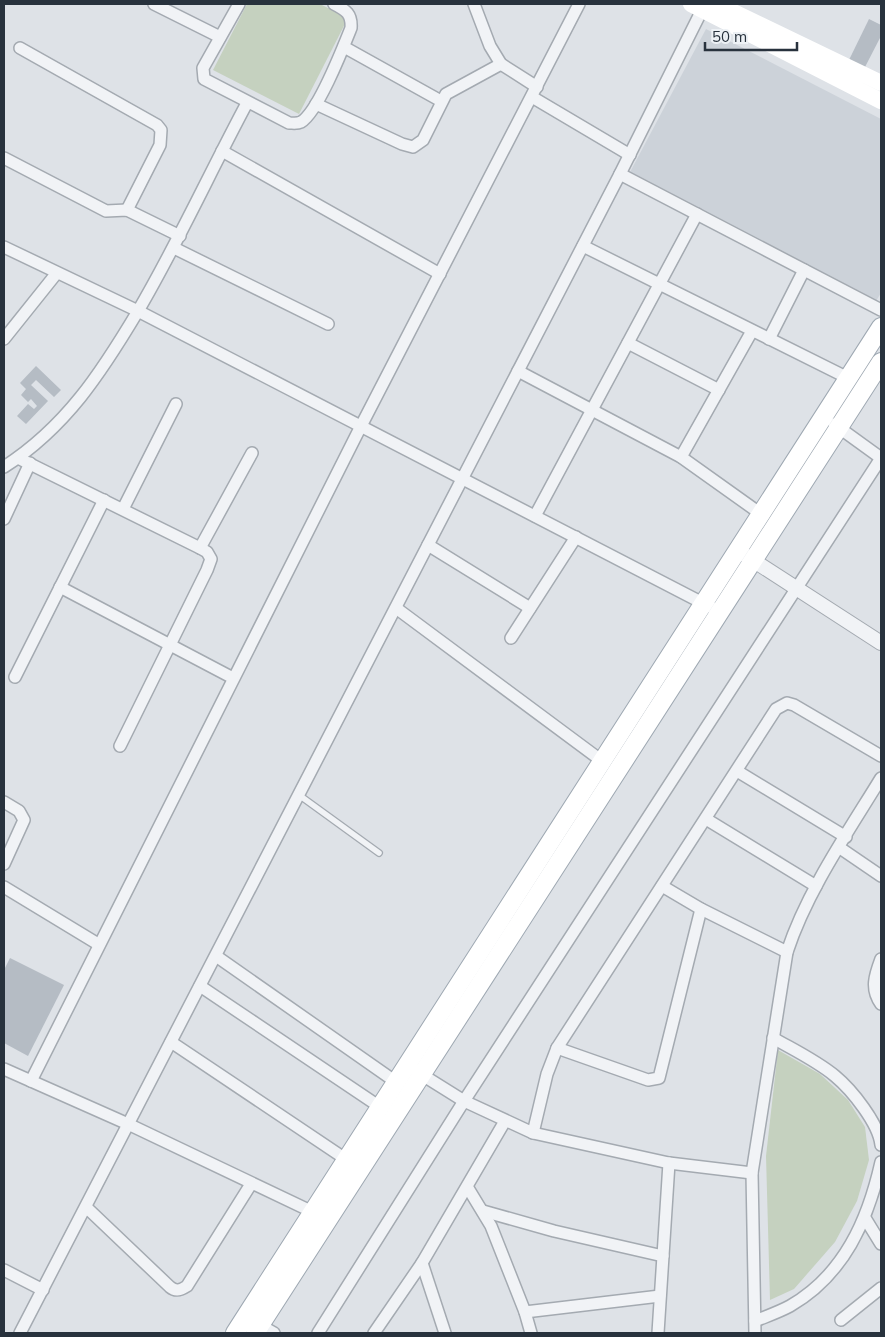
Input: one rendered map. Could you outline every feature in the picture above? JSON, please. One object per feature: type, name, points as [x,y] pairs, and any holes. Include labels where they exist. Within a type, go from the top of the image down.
[{"type":"main road","points":[[704,5],[881,83]]},
{"type":"main road","points":[[704,5],[881,101]]},
{"type":"main road","points":[[263,1331],[346,1160],[396,1082],[414,1070],[602,761],[881,327]]},
{"type":"main road","points":[[235,1333],[320,1216],[414,1070],[720,612],[881,362]]},
{"type":"street","points":[[154,4],[220,37]]},
{"type":"street","points":[[239,4],[203,68],[204,80],[246,103],[295,124],[300,122],[316,104],[344,47],[351,28],[352,19],[348,11],[334,4]]},
{"type":"street","points":[[474,4],[490,46],[501,64],[535,92],[630,154]]},
{"type":"street","points":[[31,1081],[98,944],[361,426],[579,4]]},
{"type":"street","points":[[20,1333],[620,174],[704,5]]},
{"type":"street","points":[[344,47],[441,101]]},
{"type":"street","points":[[20,48],[157,125],[161,130],[160,145],[127,210]]},
{"type":"street","points":[[316,104],[402,144],[413,147],[423,140],[441,101],[454,89],[501,64]]},
{"type":"street","points":[[4,467],[18,458],[56,426],[82,398],[107,363],[174,248],[246,103]]},
{"type":"street","points":[[222,151],[440,274]]},
{"type":"street","points":[[4,158],[106,211],[127,210],[180,236]]},
{"type":"street","points":[[620,174],[881,310]]},
{"type":"street","points":[[535,516],[697,214]]},
{"type":"street","points":[[582,246],[848,378]]},
{"type":"street","points":[[4,247],[56,274],[138,311],[720,612]]},
{"type":"street","points":[[174,248],[328,324]]},
{"type":"street","points":[[769,339],[804,270]]},
{"type":"street","points":[[4,339],[56,274]]},
{"type":"street","points":[[682,457],[752,331]]},
{"type":"street","points":[[628,343],[719,390]]},
{"type":"street","points":[[518,371],[682,457],[760,514]]},
{"type":"street","points":[[123,510],[176,404]]},
{"type":"street","points":[[318,1333],[464,1101],[795,587],[881,458],[839,427],[823,418]]},
{"type":"street","points":[[200,548],[252,453]]},
{"type":"street","points":[[18,458],[200,548],[207,552],[211,559],[120,746]]},
{"type":"street","points":[[4,519],[30,463]]},
{"type":"street","points":[[15,677],[104,500]]},
{"type":"street","points":[[511,638],[576,537]]},
{"type":"street","points":[[428,545],[530,608]]},
{"type":"street","points":[[737,550],[881,643]]},
{"type":"street","points":[[60,587],[170,643],[233,678]]},
{"type":"street","points":[[396,608],[602,761]]},
{"type":"street","points":[[533,1133],[546,1074],[557,1048],[776,709],[787,703],[794,705],[881,756]]},
{"type":"street","points":[[737,771],[846,837]]},
{"type":"street","points":[[881,778],[816,886],[793,933],[787,952],[752,1173],[755,1327],[816,1288],[835,1270],[865,1218],[881,1162]]},
{"type":"street","points":[[4,802],[19,811],[24,820],[4,864]]},
{"type":"street","points":[[706,819],[816,886]]},
{"type":"street","points":[[840,848],[881,876]]},
{"type":"street","points":[[662,886],[702,909],[787,952]]},
{"type":"street","points":[[4,887],[98,944]]},
{"type":"street","points":[[557,1048],[648,1080],[659,1078],[702,909]]},
{"type":"street","points":[[216,956],[396,1082]]},
{"type":"street","points":[[881,959],[875,977],[874,990],[881,1004]]},
{"type":"street","points":[[200,986],[380,1107]]},
{"type":"street","points":[[773,1038],[836,1077],[871,1119],[881,1138],[881,1145]]},
{"type":"street","points":[[171,1042],[346,1160]]},
{"type":"street","points":[[4,1069],[128,1124],[320,1216]]},
{"type":"street","points":[[414,1070],[464,1101],[533,1133],[668,1163],[752,1173]]},
{"type":"street","points":[[374,1333],[422,1263],[468,1188],[505,1121]]},
{"type":"street","points":[[658,1333],[668,1163]]},
{"type":"street","points":[[86,1207],[170,1287],[174,1290],[182,1290],[187,1286],[251,1184]]},
{"type":"street","points":[[468,1188],[483,1211],[525,1312],[531,1333]]},
{"type":"street","points":[[483,1211],[554,1231],[663,1256]]},
{"type":"street","points":[[865,1218],[881,1244]]},
{"type":"street","points":[[422,1263],[445,1333]]},
{"type":"street","points":[[4,1270],[43,1290]]},
{"type":"street","points":[[841,1320],[881,1288]]},
{"type":"street","points":[[525,1312],[660,1296]]},
{"type":"lane","points":[[299,795],[379,853]]},
{"type":"shaded area","points":[[706,29],[881,119],[881,293],[876,301],[629,174]]},
{"type":"green space","points":[[247,4],[320,4],[348,18],[299,114],[213,70]]},
{"type":"green space","points":[[778,1050],[820,1074],[848,1100],[865,1127],[869,1160],[857,1201],[835,1242],[794,1289],[770,1300],[766,1156]]},
{"type":"building","points":[[869,19],[881,25],[881,36],[864,69],[848,62]]},
{"type":"building","points":[[36,366],[61,390],[54,397],[36,380],[31,385],[48,401],[26,424],[17,416],[28,404],[34,409],[37,406],[31,399],[28,402],[21,395],[26,389],[20,383]]},
{"type":"building","points":[[10,958],[64,985],[28,1056],[4,1043],[4,970]]}]
